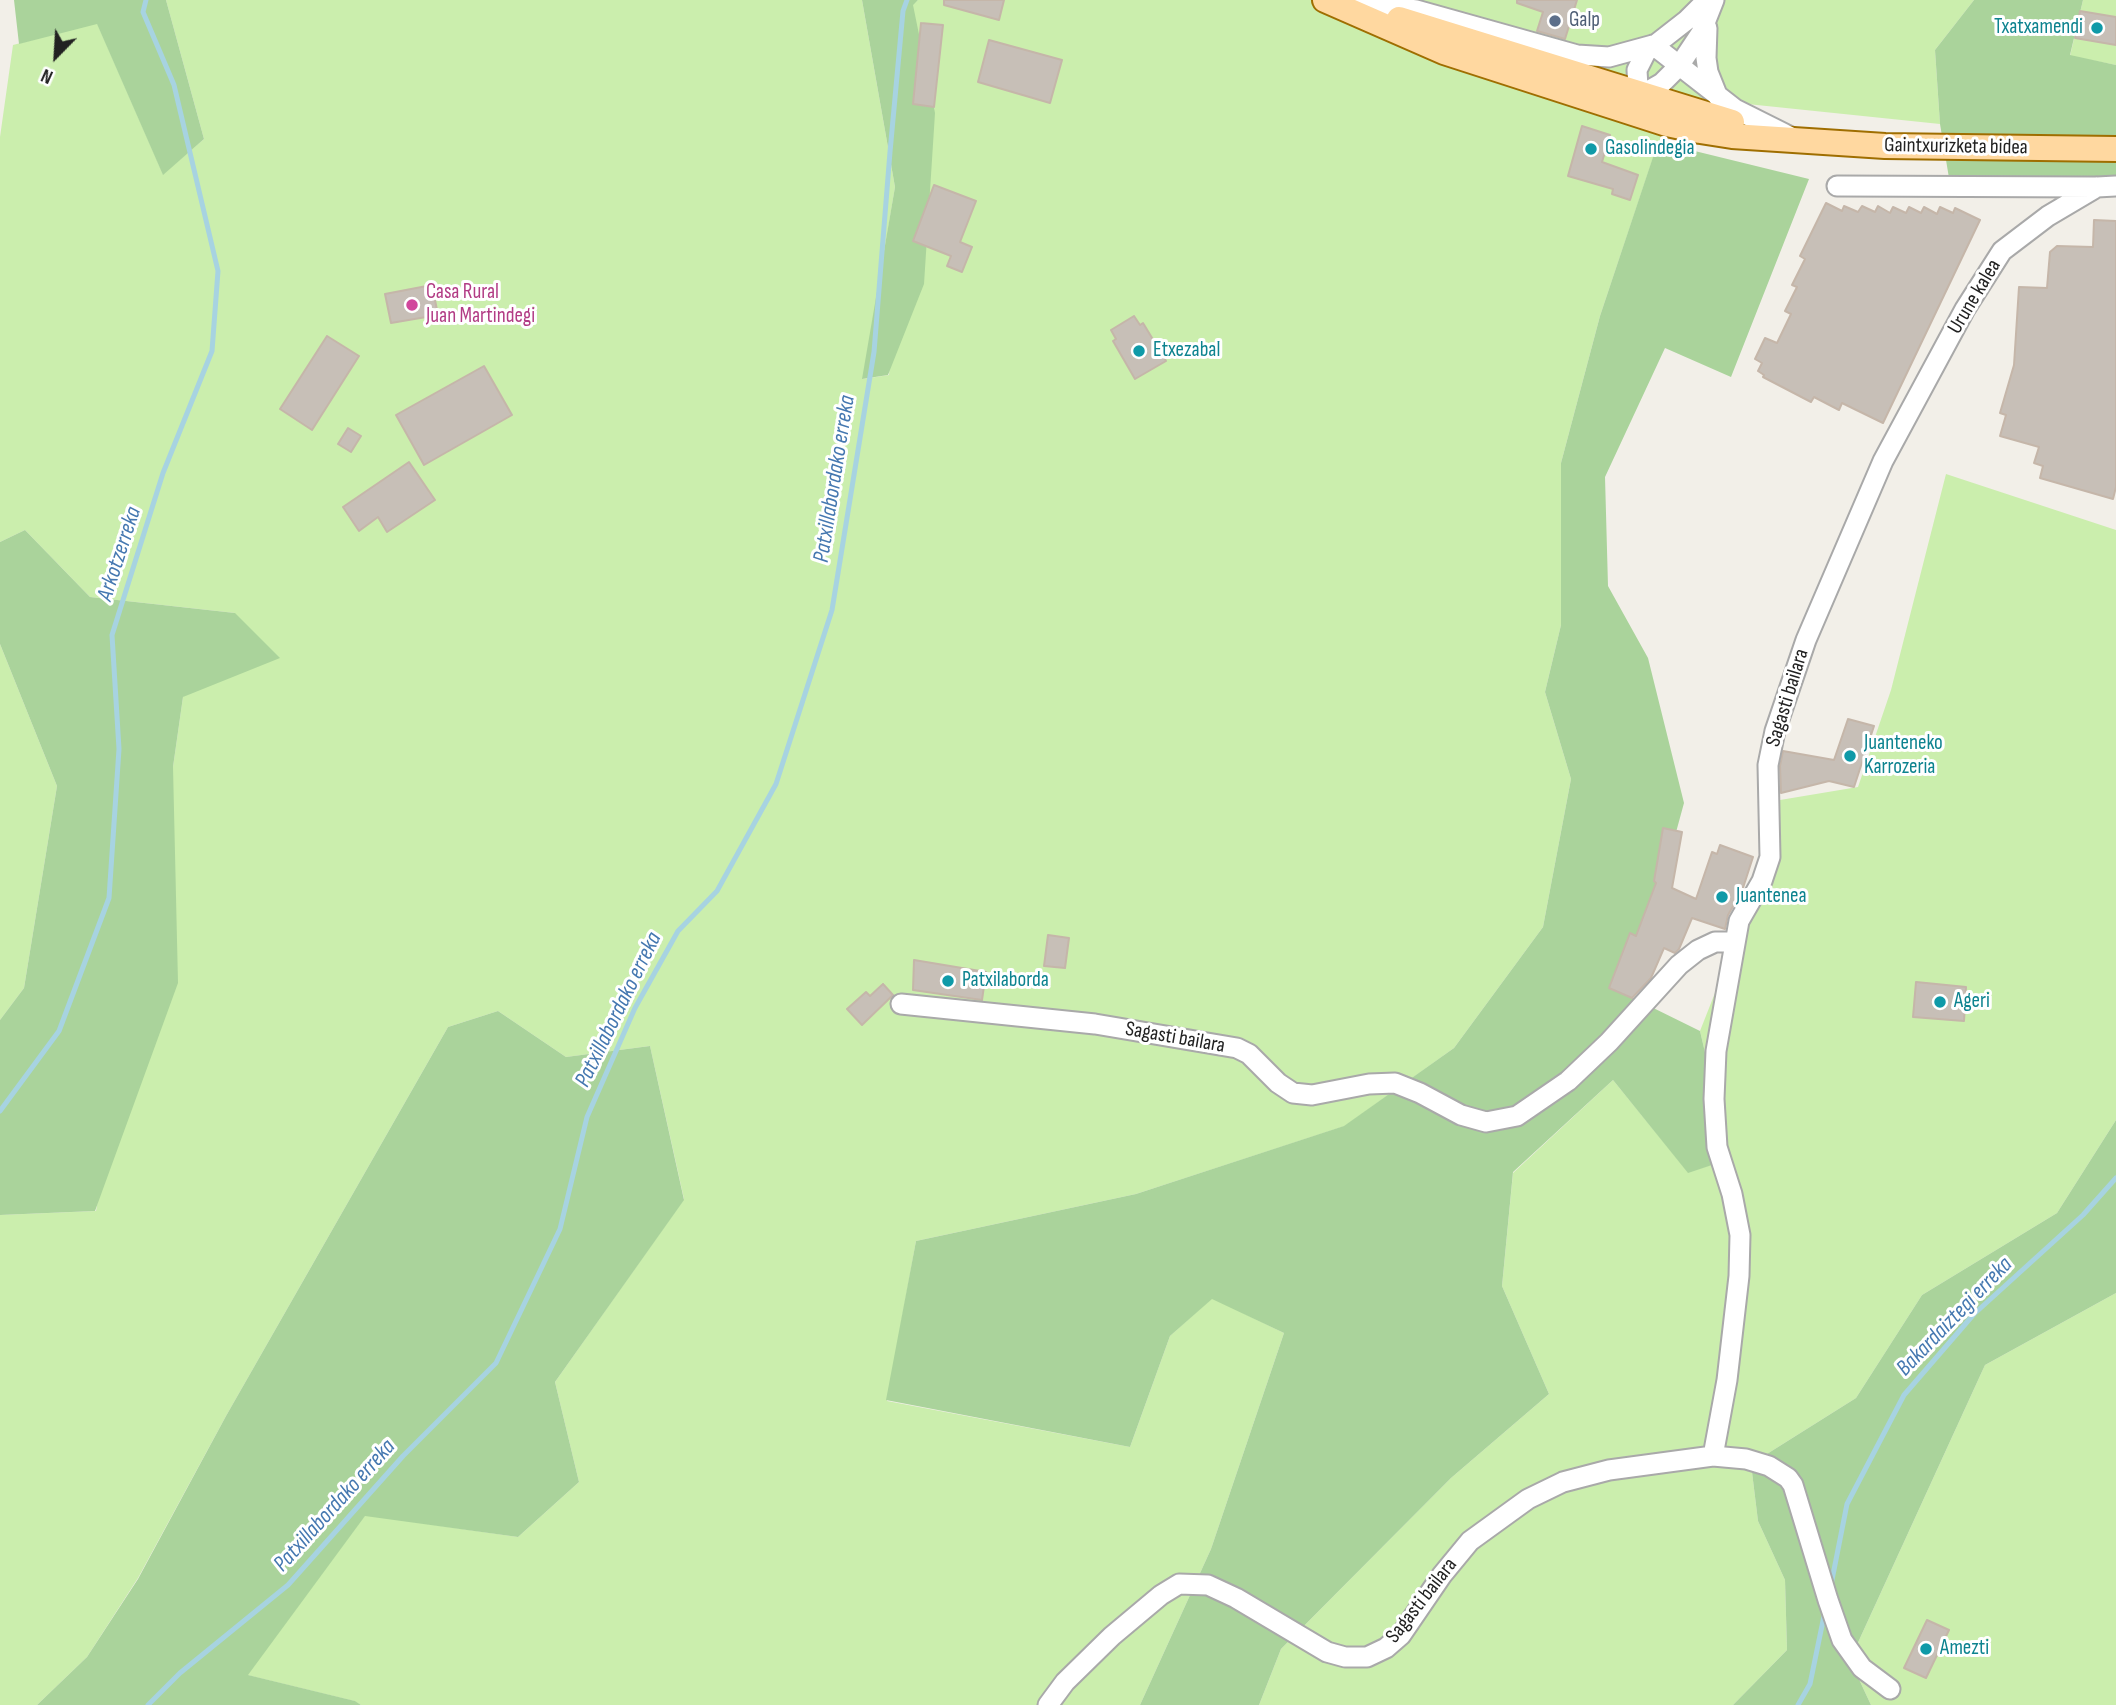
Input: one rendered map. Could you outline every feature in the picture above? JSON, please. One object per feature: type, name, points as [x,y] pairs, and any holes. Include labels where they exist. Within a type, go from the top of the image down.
[{"type":"main road","name":"Gaintxurizketa bidea","points":[[1331,2],[1444,52],[1667,124],[1732,136],[1885,146],[2116,149]]},
{"type":"main road","name":"Gaintxurizketa bidea","points":[[1331,2],[1413,23],[1641,95],[1797,139]]},
{"type":"main road","name":"Gaintxurizketa bidea","points":[[1538,83],[1567,83],[1620,98],[1641,95]]},
{"type":"main road","points":[[1641,95],[1652,111],[1667,124]]},
{"type":"street","points":[[1331,2],[1378,4],[1416,10],[1577,55],[1609,57],[1653,45]]},
{"type":"street","points":[[1710,5],[1690,51],[1679,66],[1662,83],[1641,95],[1637,70],[1646,52],[1710,5]]},
{"type":"street","points":[[1710,5],[1706,58],[1719,98]]},
{"type":"street","points":[[1653,45],[1719,98],[1755,120],[1797,139]]},
{"type":"street","points":[[1837,186],[2106,187]]},
{"type":"street","name":"Urune kalea","points":[[1883,461],[1965,309],[2002,251],[2049,216],[2106,187]]},
{"type":"street","name":"Sagasti bailara","points":[[1713,1456],[1727,1380],[1740,1276],[1740,1235],[1732,1194],[1717,1147],[1714,1099],[1716,1051],[1734,942],[1739,921],[1762,881],[1770,857],[1768,765],[1775,731],[1806,640],[1883,461]]},
{"type":"street","name":"Sagasti bailara","points":[[901,1004],[1095,1024],[1237,1048],[1250,1054],[1278,1083],[1293,1093],[1311,1095],[1369,1084],[1395,1083],[1461,1115],[1486,1122],[1517,1116],[1568,1081],[1609,1042],[1679,965],[1698,950],[1715,942],[1734,942]]},
{"type":"street","name":"Sagasti bailara","points":[[1048,1705],[1065,1682],[1112,1636],[1161,1595],[1179,1584],[1208,1585],[1236,1598],[1327,1652],[1345,1657],[1367,1657],[1386,1648],[1401,1635],[1442,1575],[1470,1541],[1528,1499],[1563,1482],[1609,1471],[1713,1456],[1746,1459],[1769,1466],[1788,1478],[1793,1485],[1842,1640],[1863,1668],[1891,1689]]},
{"type":"green space","points":[[14,0],[166,0],[204,139],[163,175],[97,24],[19,44]]},
{"type":"green space","points":[[166,0],[862,0],[895,187],[863,379],[889,375],[913,4],[918,0],[1974,0],[1935,50],[1940,124],[1728,102],[1658,143],[1600,316],[1561,463],[1561,625],[1545,692],[1571,779],[1543,927],[1454,1048],[1345,1126],[1136,1194],[916,1241],[887,1401],[1130,1447],[1170,1336],[1212,1298],[1284,1333],[1211,1549],[1140,1705],[361,1705],[247,1675],[365,1515],[518,1537],[579,1482],[555,1382],[684,1199],[650,1046],[566,1057],[498,1011],[448,1027],[226,1416],[138,1578],[87,1657],[37,1705],[0,1705],[0,1215],[96,1211],[183,697],[235,613],[90,597],[25,530],[0,542],[0,137],[13,45],[97,23],[163,174],[204,139]]},
{"type":"green space","points":[[862,0],[918,0],[913,5],[935,113],[924,284],[888,375],[862,379],[895,187]]},
{"type":"green space","points":[[1974,0],[2083,0],[2070,55],[2116,65],[2116,176],[1949,178],[1940,124],[1935,50]]},
{"type":"green space","points":[[2083,0],[2116,0],[2116,65],[2070,56]]},
{"type":"green space","points":[[1658,142],[1809,179],[1731,377],[1665,348],[1605,477],[1608,586],[1648,658],[1684,803],[1631,997],[1700,1031],[1730,1159],[1688,1173],[1613,1080],[1513,1172],[1502,1286],[1549,1394],[1451,1478],[1281,1649],[1259,1705],[1140,1705],[1211,1549],[1284,1333],[1212,1299],[1170,1336],[1130,1447],[886,1400],[916,1241],[1136,1194],[1344,1126],[1454,1048],[1543,927],[1571,779],[1545,692],[1561,625],[1561,463],[1600,316]]},
{"type":"green space","points":[[1946,474],[2116,530],[2116,1120],[2057,1213],[1922,1295],[1856,1398],[1751,1464],[1758,1521],[1785,1580],[1787,1650],[1733,1705],[1259,1705],[1281,1649],[1451,1478],[1549,1394],[1502,1286],[1513,1173],[1613,1080],[1688,1172],[1730,1159],[1700,1031],[1746,914],[1774,801],[1858,787],[1891,690]]},
{"type":"green space","points":[[25,530],[90,597],[235,613],[280,658],[183,697],[173,767],[178,983],[95,1211],[0,1215],[0,1020],[24,988],[57,786],[0,644],[0,542]]},
{"type":"green space","points":[[0,644],[57,786],[24,988],[0,1020]]},
{"type":"green space","points":[[498,1011],[566,1057],[650,1046],[684,1200],[555,1382],[579,1482],[518,1537],[365,1516],[248,1675],[355,1701],[361,1705],[37,1705],[87,1657],[138,1579],[226,1416],[448,1027]]},
{"type":"green space","points":[[2116,1120],[2116,1293],[1985,1365],[1850,1660],[1871,1705],[1733,1705],[1787,1650],[1785,1580],[1758,1521],[1751,1464],[1856,1398],[1922,1295],[2057,1213]]},
{"type":"green space","points":[[2116,1293],[2116,1705],[1871,1705],[1850,1660],[1985,1365]]},
{"type":"building","points":[[944,0],[1004,0],[999,20],[944,5]]},
{"type":"building","name":"Galp","points":[[1517,0],[1577,0],[1565,39],[1537,31],[1543,12],[1517,3]]},
{"type":"building","name":"Txatxamendi","points":[[2080,11],[2116,17],[2116,45],[2075,38]]},
{"type":"building","points":[[921,23],[943,25],[934,107],[913,104]]},
{"type":"building","points":[[989,40],[1062,60],[1050,103],[978,82]]},
{"type":"building","name":"Gasolindegia","points":[[1582,126],[1610,135],[1602,162],[1638,175],[1630,200],[1612,194],[1613,189],[1568,176]]},
{"type":"building","points":[[934,185],[976,201],[960,242],[972,247],[962,272],[947,266],[951,256],[913,241]]},
{"type":"building","points":[[1826,203],[1842,211],[1844,206],[1858,212],[1862,206],[1875,212],[1878,206],[1890,213],[1893,207],[1906,213],[1909,207],[1921,213],[1924,207],[1937,214],[1940,207],[1953,213],[1955,208],[1980,220],[1883,423],[1842,403],[1839,410],[1814,397],[1811,402],[1763,377],[1758,371],[1762,363],[1755,359],[1765,338],[1777,343],[1791,314],[1785,311],[1797,287],[1792,285],[1805,259],[1800,256]]},
{"type":"building","points":[[2094,220],[2116,221],[2116,487],[2113,499],[2040,478],[2043,466],[2034,463],[2039,447],[2000,436],[2006,415],[2000,413],[2014,365],[2019,287],[2047,288],[2050,252],[2057,246],[2093,247]]},
{"type":"building","name":"Casa Rural Juan Martindegi","points":[[432,285],[438,315],[391,323],[385,294]]},
{"type":"building","name":"Etxezabal","points":[[1134,316],[1140,325],[1143,323],[1166,361],[1135,379],[1113,341],[1116,339],[1111,330]]},
{"type":"building","points":[[327,336],[359,356],[312,430],[280,409]]},
{"type":"building","points":[[484,366],[512,415],[424,465],[396,415]]},
{"type":"building","points":[[348,428],[361,436],[351,452],[338,444]]},
{"type":"building","points":[[409,462],[435,500],[387,532],[378,517],[359,531],[343,507]]},
{"type":"building","name":"Juanteneko Karrozeria","points":[[1848,719],[1874,726],[1854,787],[1829,781],[1781,793],[1780,766],[1783,751],[1834,760]]},
{"type":"building","points":[[1663,828],[1682,832],[1672,888],[1696,899],[1712,852],[1717,854],[1720,845],[1753,857],[1742,891],[1728,915],[1725,929],[1692,918],[1679,949],[1675,953],[1664,948],[1651,978],[1632,998],[1609,988],[1630,933],[1636,936],[1656,883],[1654,881]]},
{"type":"building","points":[[1048,935],[1069,938],[1065,968],[1044,966]]},
{"type":"building","name":"Patxilaborda","points":[[914,960],[986,972],[982,1000],[913,990]]},
{"type":"building","name":"Ageri","points":[[1916,982],[1966,987],[1964,1021],[1913,1017]]},
{"type":"building","points":[[883,984],[893,995],[862,1025],[847,1009],[866,992],[870,996]]},
{"type":"building","name":"Amezti","points":[[1927,1620],[1949,1630],[1926,1678],[1904,1668]]},
{"type":"waterway","name":"Arkotzerreka","points":[[0,1111],[59,1031],[109,898],[119,749],[112,635],[163,473],[212,351],[218,271],[174,85],[143,12],[146,0]]},
{"type":"waterway","name":"Patxillabordako erreka","points":[[148,1705],[180,1673],[288,1585],[403,1456],[496,1363],[560,1229],[587,1117],[635,1008],[678,931],[717,891],[776,784],[832,610],[874,352],[903,11],[907,0]]},
{"type":"waterway","name":"Bakardaiztegi erreka","points":[[1831,1585],[1847,1504],[1904,1395],[1974,1314],[2083,1215],[2116,1178]]},
{"type":"waterway","name":"Bakardaiztegi erreka","points":[[1798,1705],[1810,1684],[1825,1611]]},
{"type":"place","name":"Galp","points":[[1555,21]]},
{"type":"place","name":"Txatxamendi","points":[[2097,28]]},
{"type":"place","name":"Gasolindegia","points":[[1591,149]]},
{"type":"place","name":"Casa Rural Juan Martindegi","points":[[412,305]]},
{"type":"place","name":"Etxezabal","points":[[1139,351]]},
{"type":"place","name":"Juanteneko Karrozeria","points":[[1850,756]]},
{"type":"place","name":"Juantenea","points":[[1722,897]]},
{"type":"place","name":"Patxilaborda","points":[[948,981]]},
{"type":"place","name":"Ageri","points":[[1940,1002]]},
{"type":"place","name":"Amezti","points":[[1926,1649]]}]
